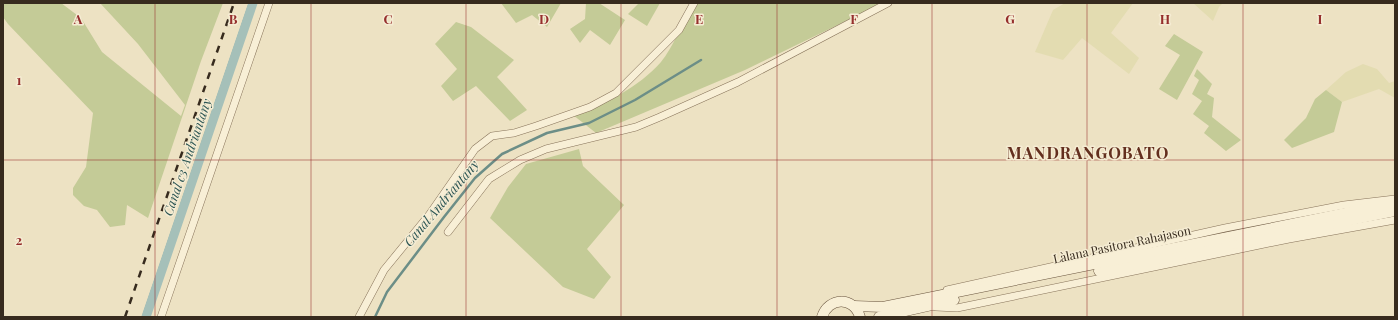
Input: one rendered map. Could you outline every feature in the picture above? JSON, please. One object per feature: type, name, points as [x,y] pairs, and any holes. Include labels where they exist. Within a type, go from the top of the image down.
[{"type":"main road","name":"Làlana Pasitora Rahajason","points":[[879,317],[927,303],[1395,203]]},
{"type":"main road","name":"Làlana Pasitora Rahajason","points":[[823,314],[832,303],[838,301],[843,301],[854,306],[879,308],[927,303],[1395,211]]},
{"type":"main road","points":[[854,306],[860,317]]},
{"type":"main road","points":[[814,317],[823,314]]},
{"type":"street","points":[[161,317],[269,3]]},
{"type":"street","points":[[359,317],[384,270],[428,215],[475,149],[492,136],[514,133],[548,122],[590,107],[616,94],[679,30],[694,3]]},
{"type":"street","points":[[448,232],[489,179],[520,160],[546,149],[636,127],[660,117],[738,82],[888,3]]},
{"type":"street","points":[[927,303],[954,288],[1225,228],[1344,205],[1395,199]]},
{"type":"street","points":[[927,303],[957,308],[1289,239],[1395,220]]},
{"type":"shaded area","points":[[1065,3],[1133,3],[1111,33],[1139,58],[1129,74],[1082,38],[1063,60],[1035,52],[1053,10]]},
{"type":"shaded area","points":[[1193,3],[1223,3],[1219,7],[1213,21]]},
{"type":"shaded area","points":[[1363,64],[1377,69],[1389,83],[1395,81],[1395,98],[1379,89],[1342,102],[1326,90],[1346,72]]},
{"type":"green space","points":[[3,3],[61,3],[81,18],[102,52],[181,116],[185,105],[138,44],[100,3],[223,3],[201,61],[148,218],[127,205],[125,225],[110,227],[97,210],[84,206],[73,195],[73,188],[86,167],[93,113],[8,24],[3,17]]},
{"type":"green space","points":[[501,3],[561,3],[547,27],[532,15],[516,23]]},
{"type":"green space","points":[[586,3],[599,3],[625,20],[610,45],[590,30],[580,43],[570,29],[585,19]]},
{"type":"green space","points":[[639,3],[660,3],[647,26],[628,14]]},
{"type":"green space","points":[[694,3],[883,3],[745,70],[596,133],[573,115],[597,106],[620,94],[642,80],[652,71],[670,50]]},
{"type":"green space","points":[[456,22],[471,27],[514,60],[497,77],[527,110],[510,121],[476,86],[453,101],[441,86],[457,69],[435,44]]},
{"type":"green space","points":[[1174,34],[1203,52],[1177,100],[1159,89],[1180,55],[1165,46]]},
{"type":"green space","points":[[1197,69],[1212,84],[1207,94],[1214,98],[1212,117],[1241,140],[1226,151],[1204,133],[1209,126],[1193,114],[1202,101],[1192,94],[1199,80],[1194,76]]},
{"type":"green space","points":[[1326,90],[1342,102],[1334,132],[1292,148],[1284,140],[1306,118],[1315,99]]},
{"type":"green space","points":[[579,149],[583,166],[624,205],[587,249],[611,277],[594,299],[563,287],[490,218],[508,187],[526,164]]},
{"type":"waterway","name":"Canal c3 Andriantany","points":[[143,317],[250,3]]},
{"type":"waterway","name":"Canal c3 Andriantany","points":[[146,317],[253,3]]},
{"type":"waterway","name":"Canal Andriantany","points":[[375,317],[387,292],[444,217],[475,178],[502,154],[547,133],[589,123],[635,100],[701,60]]},
{"type":"railway","points":[[125,317],[234,3]]},
{"type":"district","name":"MANDRANGOBATO","points":[[1088,153]]}]
